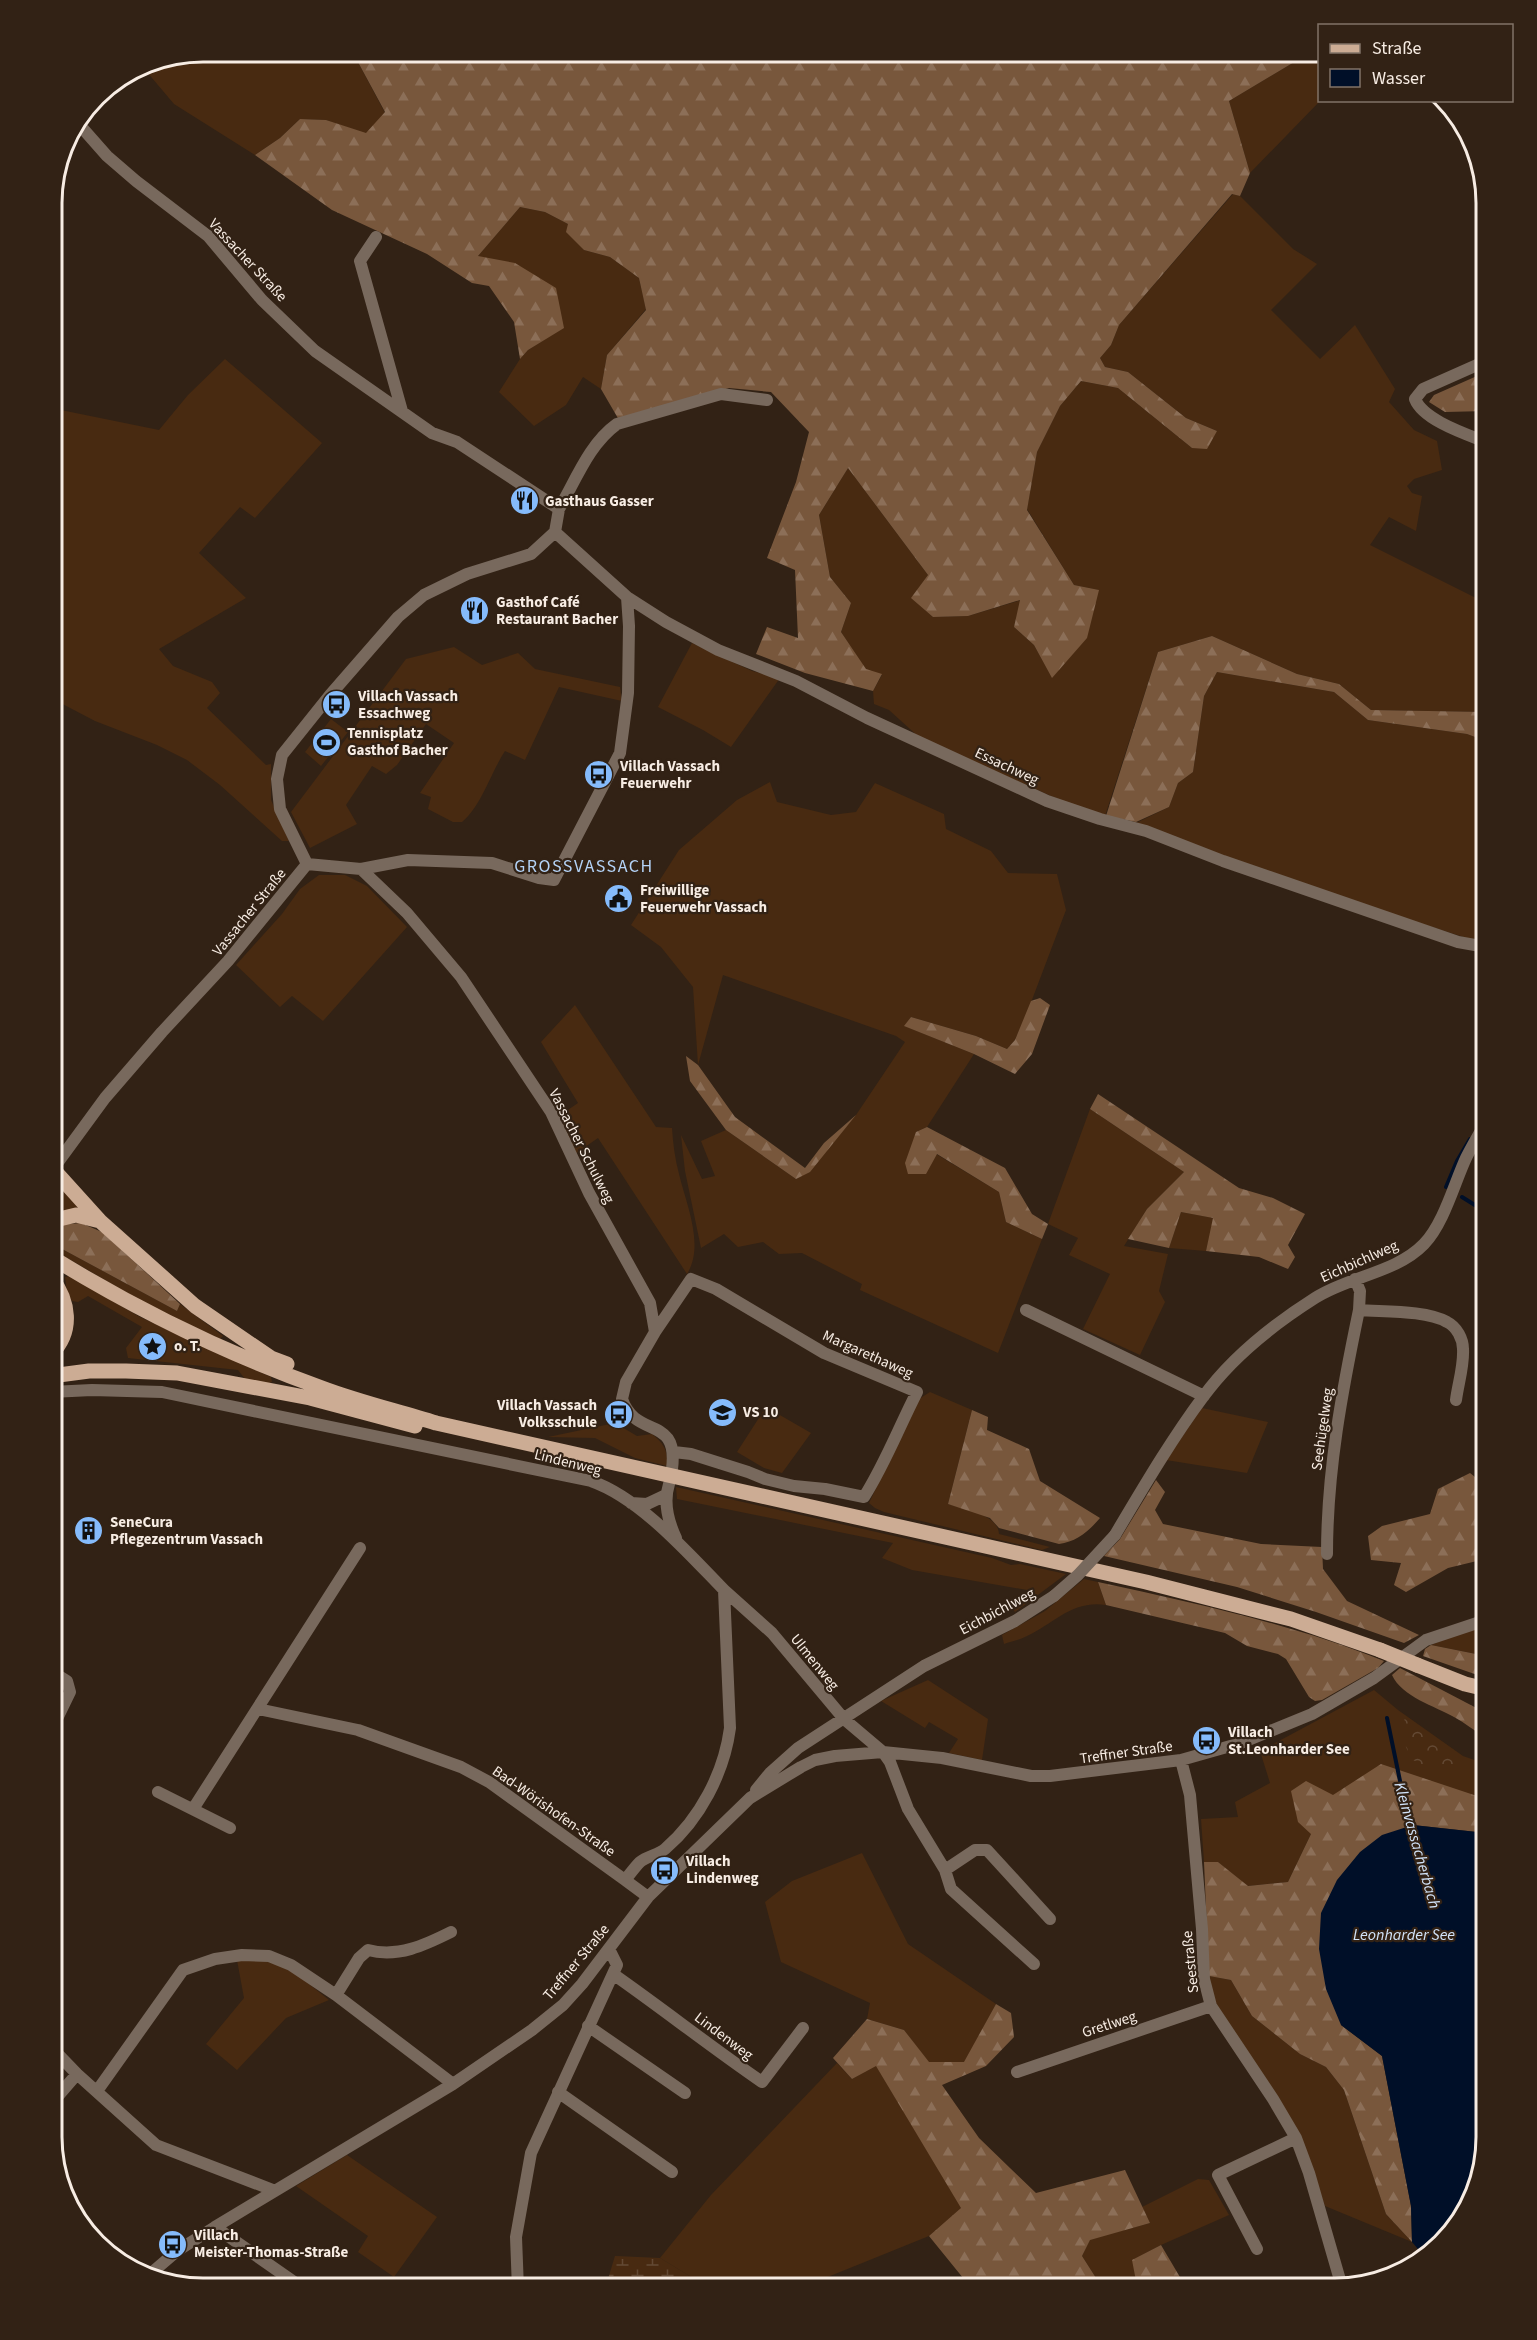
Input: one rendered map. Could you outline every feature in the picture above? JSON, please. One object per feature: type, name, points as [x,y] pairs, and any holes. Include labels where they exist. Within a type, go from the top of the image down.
[{"type":"main road","points":[[62,1179],[100,1221],[195,1306],[272,1358],[308,1373],[324,1389]]},
{"type":"main road","points":[[62,1218],[76,1215],[100,1221]]},
{"type":"main road","points":[[62,1263],[177,1328],[324,1389],[435,1423],[1157,1585],[1291,1619],[1476,1687]]},
{"type":"main road","points":[[62,1295],[67,1317],[65,1334],[62,1338]]},
{"type":"main road","points":[[62,1375],[126,1371],[177,1373],[310,1398],[412,1426],[435,1423]]},
{"type":"street","name":"Vassacher Straße","points":[[83,128],[107,156],[208,236],[262,300],[315,351],[432,433],[458,442],[559,509]]},
{"type":"street","points":[[376,237],[360,261],[402,411]]},
{"type":"street","points":[[1476,365],[1423,389],[1415,399],[1417,405],[1441,423],[1476,438]]},
{"type":"street","points":[[555,532],[559,509],[594,446],[616,424],[721,394],[767,400]]},
{"type":"street","name":"Vassacher Straße","points":[[62,1155],[105,1098],[228,961],[307,864],[280,809],[277,779],[282,755],[330,695],[398,617],[424,595],[467,574],[531,555],[555,532]]},
{"type":"street","name":"Essachweg","points":[[555,532],[627,597],[666,622],[718,650],[796,681],[867,718],[1047,801],[1100,819],[1146,831],[1223,861],[1458,942],[1476,945]]},
{"type":"street","points":[[307,864],[360,869],[408,860],[492,863],[539,878],[554,880],[620,753],[628,693],[627,597]]},
{"type":"street","name":"Vassacher Schulweg","points":[[360,869],[407,913],[460,977],[552,1113],[589,1193],[650,1303],[655,1332]]},
{"type":"street","name":"Eichbichlweg","points":[[750,1798],[770,1773],[798,1748],[924,1666],[1014,1621],[1054,1596],[1084,1570],[1115,1535],[1147,1480],[1204,1396],[1245,1351],[1280,1322],[1316,1297],[1404,1260],[1423,1245],[1432,1234],[1476,1140]]},
{"type":"street","name":"Margarethaweg","points":[[655,1332],[692,1278],[716,1289],[824,1353],[917,1392],[880,1471],[864,1497],[825,1489],[794,1486],[765,1479],[691,1454],[674,1452]]},
{"type":"street","name":"Seehügelweg","points":[[1327,1554],[1327,1510],[1332,1455],[1359,1310],[1359,1291],[1355,1279]]},
{"type":"street","points":[[1026,1310],[1204,1396]]},
{"type":"street","points":[[1359,1310],[1427,1316],[1447,1322],[1455,1328],[1461,1337],[1463,1349],[1455,1400]]},
{"type":"street","points":[[655,1332],[626,1382],[622,1399],[631,1415],[665,1434],[671,1442],[674,1452],[672,1469]]},
{"type":"street","name":"Lindenweg","points":[[62,1391],[162,1392],[591,1481],[614,1490],[631,1503],[677,1542],[724,1590]]},
{"type":"street","points":[[631,1503],[647,1504],[668,1489],[670,1527],[677,1542]]},
{"type":"street","points":[[193,1809],[360,1548]]},
{"type":"street","points":[[648,1897],[625,1880],[641,1861],[662,1851],[682,1832],[720,1771],[727,1750],[730,1728],[724,1590]]},
{"type":"street","name":"Ulmenweg","points":[[724,1590],[772,1633],[844,1719],[883,1752]]},
{"type":"street","name":"Treffner Straße","points":[[155,2270],[177,2251],[273,2190],[453,2084],[532,2030],[563,2005],[648,1897],[750,1798],[815,1760],[883,1752],[942,1758],[1031,1776],[1050,1776],[1181,1760],[1241,1743],[1312,1714],[1374,1678],[1426,1640],[1476,1623]]},
{"type":"street","points":[[62,1678],[67,1681],[70,1692],[62,1708]]},
{"type":"street","name":"Bad-Wörishofen-Straße","points":[[258,1709],[358,1730],[460,1767],[489,1782],[625,1880]]},
{"type":"street","points":[[883,1752],[890,1762],[916,1824],[945,1870],[951,1888],[1034,1964]]},
{"type":"street","name":"Seestraße","points":[[1181,1760],[1190,1794],[1204,1979],[1211,2006],[1296,2138],[1309,2173],[1339,2278]]},
{"type":"street","points":[[158,1792],[230,1828]]},
{"type":"street","points":[[945,1870],[975,1850],[987,1850],[1050,1919]]},
{"type":"street","points":[[336,1995],[359,1958],[368,1950],[378,1953],[403,1952],[430,1943],[452,1932]]},
{"type":"street","points":[[518,2278],[516,2237],[531,2153],[617,1965],[609,1949]]},
{"type":"street","points":[[97,2091],[183,1970],[215,1959],[242,1955],[269,1956],[291,1965],[336,1995],[453,2084]]},
{"type":"street","name":"Lindenweg","points":[[613,1974],[662,2008],[724,2057],[762,2082],[803,2028]]},
{"type":"street","name":"Gretlweg","points":[[1017,2072],[1211,2006]]},
{"type":"street","points":[[588,2026],[685,2093]]},
{"type":"street","points":[[62,2058],[156,2145],[273,2190]]},
{"type":"street","points":[[62,2091],[77,2074]]},
{"type":"street","points":[[558,2092],[672,2172]]},
{"type":"street","points":[[1257,2249],[1218,2175],[1296,2138]]},
{"type":"street","points":[[215,2227],[288,2278]]},
{"type":"green space","points":[[203,62],[358,62],[385,113],[366,134],[326,120],[300,119],[280,138],[255,155],[174,104],[148,73],[166,66]]},
{"type":"green space","points":[[358,62],[1294,62],[1229,101],[1250,173],[1240,196],[1232,194],[1119,325],[1111,345],[1100,358],[1105,367],[1128,372],[1186,418],[1217,431],[1207,449],[1192,448],[1118,388],[1081,381],[1060,406],[1037,452],[1027,510],[1074,585],[1099,590],[1087,638],[1052,678],[1034,645],[1014,627],[1020,600],[968,616],[933,617],[911,598],[928,575],[848,468],[819,515],[830,577],[851,603],[841,632],[866,669],[882,674],[873,691],[805,673],[756,654],[767,627],[798,638],[795,570],[767,558],[796,482],[809,432],[771,392],[729,388],[619,420],[601,389],[607,355],[646,310],[639,278],[610,257],[584,250],[566,232],[568,224],[545,212],[520,207],[478,256],[515,263],[556,288],[564,328],[528,350],[520,359],[514,322],[489,286],[472,283],[427,254],[332,210],[255,155],[280,138],[300,119],[326,120],[366,133],[385,112]]},
{"type":"green space","points":[[1294,62],[1318,62],[1319,102],[1250,173],[1229,101]]},
{"type":"green space","points":[[1233,194],[1240,196],[1293,249],[1317,264],[1271,310],[1320,359],[1355,325],[1395,389],[1389,402],[1414,430],[1437,441],[1442,470],[1414,479],[1407,486],[1412,493],[1422,496],[1416,531],[1389,517],[1370,545],[1476,598],[1476,712],[1371,710],[1339,684],[1297,674],[1212,636],[1158,652],[1105,816],[1074,806],[921,739],[889,710],[874,704],[873,691],[882,675],[866,670],[841,632],[851,603],[830,577],[819,515],[848,468],[928,575],[912,598],[933,617],[968,616],[1021,600],[1014,627],[1034,645],[1052,677],[1098,590],[1074,585],[1027,509],[1037,452],[1060,406],[1081,381],[1118,388],[1192,448],[1217,431],[1186,418],[1128,372],[1105,367],[1100,358],[1111,345],[1119,325]]},
{"type":"green space","points":[[520,207],[545,212],[568,224],[584,250],[610,257],[639,278],[646,309],[607,355],[601,389],[583,377],[566,405],[534,426],[499,392],[528,350],[564,327],[478,256]]},
{"type":"green space","points":[[225,359],[322,443],[255,518],[240,507],[199,553],[246,598],[159,649],[173,666],[212,682],[220,693],[207,708],[266,765],[271,764],[271,800],[289,841],[282,841],[220,785],[187,760],[157,745],[95,721],[62,704],[62,410],[159,430],[188,395]]},
{"type":"green space","points":[[1476,376],[1476,411],[1445,412],[1429,402],[1434,395]]},
{"type":"green space","points":[[1212,636],[1297,674],[1339,684],[1371,710],[1476,712],[1476,737],[1467,734],[1368,720],[1334,692],[1217,672],[1204,696],[1193,772],[1178,783],[1169,807],[1136,822],[1106,816],[1158,652]]},
{"type":"green space","points":[[692,643],[752,671],[780,678],[731,747],[658,707]]},
{"type":"green space","points":[[454,647],[482,665],[518,653],[535,669],[620,687],[622,701],[559,687],[525,760],[505,751],[475,807],[462,822],[453,822],[428,809],[431,797],[420,793],[454,743],[426,724],[397,765],[386,774],[372,766],[346,805],[357,824],[310,848],[291,812],[406,659]]},
{"type":"green space","points":[[1217,672],[1334,692],[1368,720],[1467,734],[1476,737],[1476,941],[1217,855],[1136,823],[1169,807],[1178,783],[1193,772],[1204,696]]},
{"type":"green space","name":"Tennisplatz Gasthof Bacher","points":[[331,719],[348,732],[321,766],[305,752]]},
{"type":"green space","points":[[770,782],[777,802],[831,815],[856,812],[875,783],[944,814],[946,829],[991,851],[1008,873],[1057,874],[1066,910],[1027,1013],[1015,1040],[1007,1049],[976,1036],[911,1017],[905,1026],[974,1054],[927,1127],[916,1132],[936,1154],[999,1192],[1006,1222],[1042,1239],[998,1353],[860,1290],[862,1284],[802,1253],[779,1254],[763,1242],[738,1247],[724,1234],[701,1248],[685,1171],[681,1135],[702,1179],[715,1176],[701,1141],[726,1130],[796,1179],[856,1115],[905,1042],[896,1036],[723,975],[698,1065],[693,987],[661,947],[631,925],[679,850],[737,800]]},
{"type":"green space","points":[[319,875],[345,875],[367,886],[407,927],[323,1021],[292,996],[280,1007],[236,965],[282,914],[300,889]]},
{"type":"green space","points":[[1040,998],[1050,1005],[1032,1054],[1015,1074],[974,1054],[904,1026],[911,1017],[976,1036],[1007,1049],[1015,1040],[1031,1001]]},
{"type":"green space","points":[[575,1005],[656,1127],[672,1128],[676,1163],[694,1238],[692,1263],[687,1274],[598,1138],[575,1154],[559,1116],[578,1103],[541,1042]]},
{"type":"green space","points":[[686,1056],[698,1065],[735,1117],[805,1168],[824,1143],[856,1115],[810,1172],[796,1179],[726,1130],[690,1081]]},
{"type":"green space","points":[[1098,1094],[1239,1188],[1273,1198],[1305,1214],[1288,1245],[1295,1257],[1288,1269],[1259,1257],[1206,1251],[1213,1218],[1181,1212],[1169,1248],[1128,1239],[1147,1209],[1184,1172],[1090,1109]]},
{"type":"green space","points":[[1090,1109],[1184,1172],[1147,1209],[1124,1246],[1168,1254],[1159,1291],[1165,1302],[1140,1355],[1083,1329],[1110,1274],[1069,1255],[1078,1238],[1048,1224]]},
{"type":"green space","points":[[927,1127],[1005,1168],[1032,1214],[1048,1224],[1042,1239],[1006,1222],[999,1192],[937,1154],[926,1174],[908,1174],[905,1163],[916,1132]]},
{"type":"green space","points":[[62,1189],[82,1209],[62,1213]]},
{"type":"green space","points":[[1181,1212],[1214,1218],[1206,1251],[1169,1248]]},
{"type":"green space","points":[[81,1223],[102,1232],[180,1304],[177,1311],[62,1249],[62,1224]]},
{"type":"green space","points":[[62,1249],[177,1311],[180,1304],[223,1336],[220,1339],[151,1307],[64,1256]]},
{"type":"green space","points":[[70,1276],[140,1317],[271,1377],[272,1382],[267,1384],[245,1379],[238,1370],[128,1358],[126,1348],[142,1327],[88,1296],[78,1302],[72,1301],[67,1293],[65,1277]]},
{"type":"green space","points":[[930,1392],[972,1410],[948,1504],[986,1517],[997,1527],[999,1534],[1050,1547],[1042,1550],[884,1512],[869,1503],[919,1399]]},
{"type":"green space","points":[[766,1407],[811,1433],[782,1473],[764,1468],[737,1452]]},
{"type":"green space","points":[[1202,1408],[1268,1422],[1247,1473],[1166,1460]]},
{"type":"green space","points":[[972,1410],[988,1417],[987,1430],[1029,1449],[1040,1481],[1100,1518],[1082,1535],[1059,1544],[999,1528],[990,1518],[948,1504]]},
{"type":"green space","points":[[615,1423],[637,1436],[652,1434],[664,1448],[667,1466],[635,1458],[595,1438],[548,1437]]},
{"type":"green space","points":[[1470,1473],[1475,1477],[1476,1561],[1448,1568],[1406,1592],[1394,1585],[1401,1563],[1371,1560],[1368,1536],[1382,1526],[1430,1514],[1438,1489]]},
{"type":"green space","points":[[1156,1480],[1165,1492],[1155,1510],[1163,1524],[1261,1544],[1322,1547],[1323,1569],[1347,1601],[1419,1635],[1404,1643],[1237,1587],[1104,1556],[1120,1539]]},
{"type":"green space","points":[[676,1487],[992,1558],[1011,1565],[1020,1564],[1066,1574],[1015,1612],[1011,1607],[1033,1591],[912,1570],[882,1558],[893,1543],[677,1499]]},
{"type":"green space","points":[[1084,1579],[1098,1582],[1106,1605],[1094,1604],[1073,1609],[1037,1631],[1004,1644],[1002,1635],[1045,1611]]},
{"type":"green space","points":[[1098,1582],[1207,1606],[1279,1625],[1384,1661],[1378,1668],[1322,1700],[1315,1701],[1309,1697],[1286,1659],[1278,1654],[1247,1646],[1225,1633],[1106,1605]]},
{"type":"green space","points":[[1476,1630],[1476,1654],[1431,1645]]},
{"type":"green space","points":[[1431,1645],[1476,1654],[1476,1675],[1423,1656],[1425,1649]]},
{"type":"green space","points":[[1400,1668],[1476,1708],[1476,1731],[1458,1719],[1411,1695],[1397,1683],[1392,1675]]},
{"type":"green space","points":[[928,1680],[988,1719],[982,1760],[949,1753],[958,1739],[929,1722],[925,1728],[881,1701]]},
{"type":"green space","points":[[1374,1690],[1463,1756],[1476,1761],[1476,1798],[1311,1834],[1288,1882],[1247,1886],[1218,1862],[1204,1862],[1201,1819],[1238,1817],[1235,1802],[1270,1783],[1260,1751]]},
{"type":"green space","points":[[1405,1719],[1464,1759],[1453,1780],[1411,1759],[1398,1727]]},
{"type":"green space","points":[[1381,1764],[1476,1796],[1476,1832],[1413,1825],[1341,2025],[1382,2056],[1411,2206],[1412,2242],[1386,2214],[1344,2090],[1326,2067],[1300,2054],[1252,2016],[1231,1980],[1209,1976],[1204,1862],[1218,1862],[1248,1886],[1288,1882],[1311,1834],[1298,1822],[1291,1791],[1306,1781],[1333,1795]]},
{"type":"green space","points":[[862,1853],[908,1944],[996,2004],[965,2062],[928,2062],[904,2030],[867,2019],[870,2003],[781,1962],[765,1902],[792,1881]]},
{"type":"green space","points":[[258,1959],[288,1970],[329,2000],[286,2018],[237,2070],[206,2044],[244,1998],[237,1960]]},
{"type":"green space","points":[[1209,1976],[1231,1980],[1252,2016],[1300,2054],[1326,2067],[1344,2090],[1386,2214],[1412,2242],[1325,2206],[1306,2152],[1218,2008]]},
{"type":"green space","points":[[996,2004],[1011,2013],[1014,2037],[986,2066],[942,2085],[979,2138],[1036,2193],[1125,2170],[1150,2223],[1090,2240],[1082,2256],[1096,2278],[963,2278],[929,2236],[961,2208],[876,2066],[852,2079],[833,2058],[867,2019],[904,2030],[929,2062],[964,2062]]},
{"type":"green space","points":[[837,2063],[852,2079],[876,2065],[962,2208],[929,2236],[825,2278],[693,2278],[660,2258],[711,2195]]},
{"type":"green space","points":[[347,2155],[437,2217],[394,2277],[358,2252],[368,2236],[296,2186]]},
{"type":"green space","points":[[1198,2179],[1209,2180],[1229,2215],[1133,2260],[1136,2278],[1096,2278],[1082,2256],[1090,2239],[1150,2223],[1142,2207]]},
{"type":"green space","points":[[1161,2245],[1180,2278],[1135,2278],[1132,2260]]},
{"type":"green space","points":[[615,2256],[660,2258],[693,2278],[608,2278]]},
{"type":"water","name":"Leonharder See","points":[[1413,1825],[1476,1832],[1476,2137],[1474,2156],[1471,2174],[1457,2208],[1434,2237],[1419,2250],[1412,2242],[1411,2206],[1382,2056],[1341,2025],[1326,1989],[1319,1949],[1321,1913],[1337,1880],[1360,1852],[1382,1835]]},
{"type":"waterway","points":[[1446,1187],[1470,1139]]},
{"type":"waterway","name":"Kleinvassacherbach","points":[[1462,1197],[1476,1206]]},
{"type":"waterway","name":"Kleinvassacherbach","points":[[1387,1718],[1405,1805],[1414,1828]]},
{"type":"place","name":"Gasthaus Gasser","points":[[524,501]]},
{"type":"place","name":"Gasthof Café Restaurant Bacher","points":[[475,611]]},
{"type":"place","name":"Villach Vassach Essachweg","points":[[337,705]]},
{"type":"place","name":"Tennisplatz Gasthof Bacher","points":[[326,742]]},
{"type":"place","name":"Villach Vassach Feuerwehr","points":[[599,775]]},
{"type":"place","name":"Freiwillige Feuerwehr Vassach","points":[[619,899]]},
{"type":"place","name":"o. T.","points":[[153,1346]]},
{"type":"place","name":"VS 10","points":[[722,1412]]},
{"type":"place","name":"Villach Vassach Volksschule","points":[[618,1414]]},
{"type":"place","name":"SeneCura Pflegezentrum Vassach","points":[[89,1531]]},
{"type":"place","name":"Villach St.Leonharder See","points":[[1207,1741]]},
{"type":"place","name":"Villach Lindenweg","points":[[665,1870]]},
{"type":"place","name":"Villach Meister-Thomas-Straße","points":[[173,2244]]},
{"type":"district","name":"GROSSVASSACH","points":[[584,866]]}]
